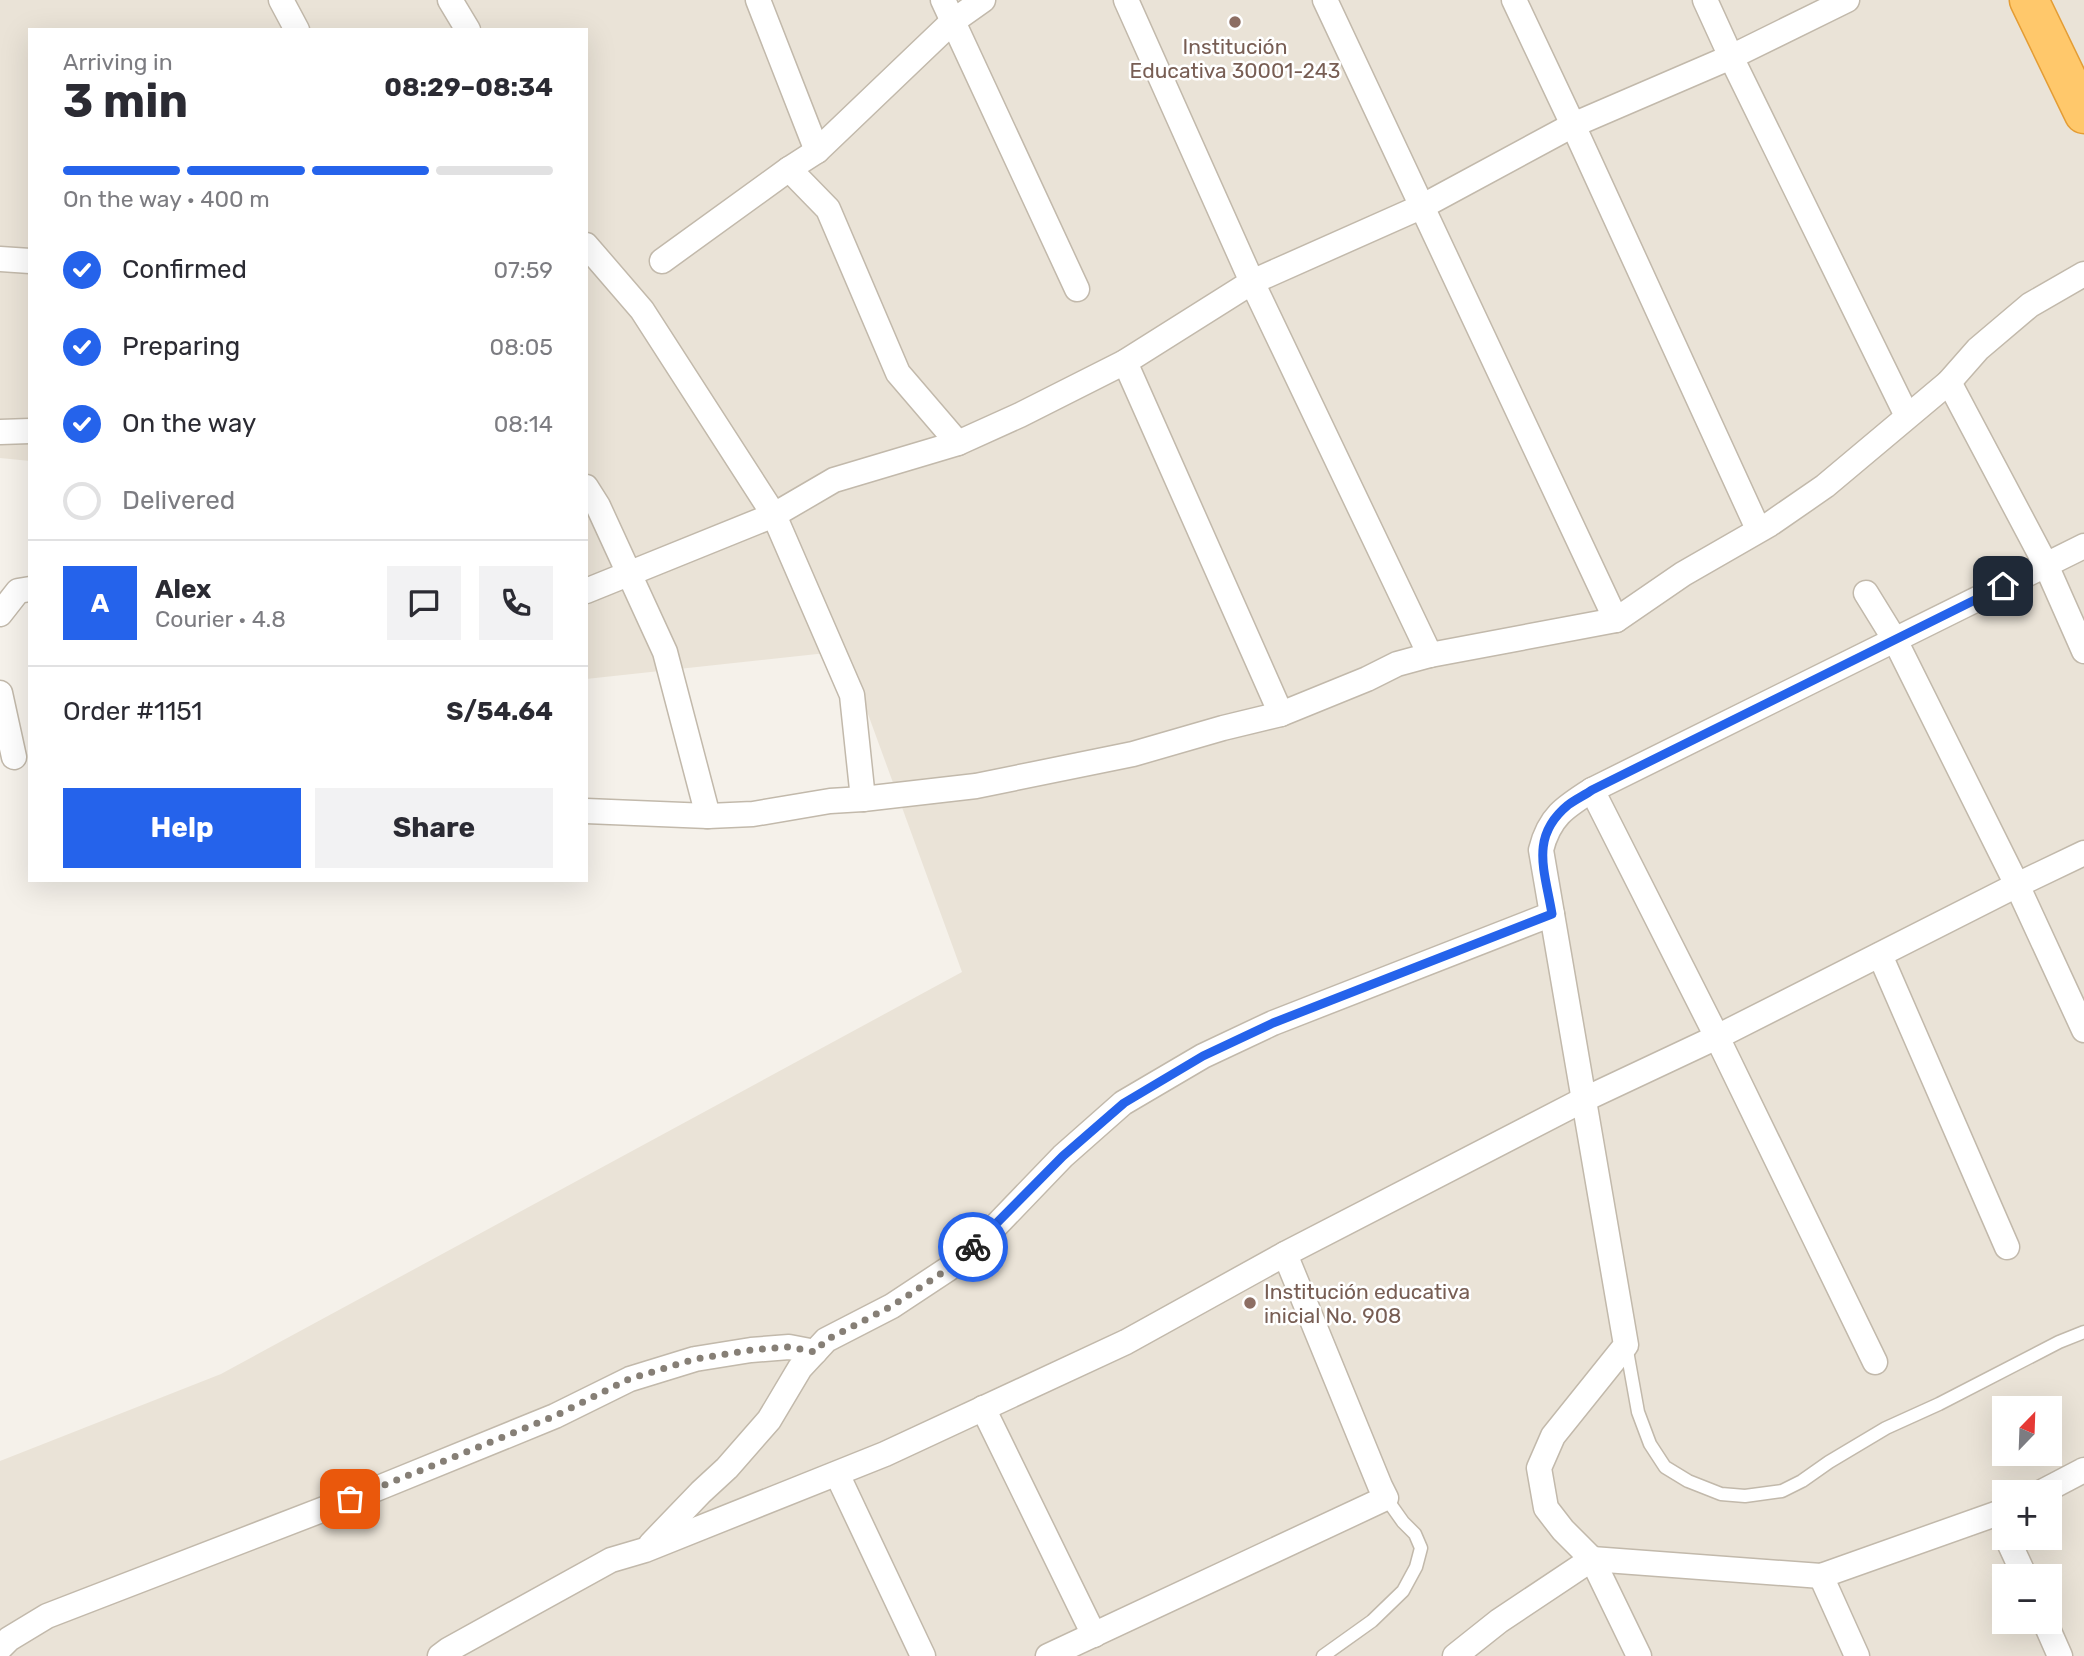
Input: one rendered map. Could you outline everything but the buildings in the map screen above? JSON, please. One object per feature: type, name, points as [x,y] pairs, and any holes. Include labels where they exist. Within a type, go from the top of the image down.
[{"type":"highway","points":[[2029,0],[2084,114]]},
{"type":"street","points":[[281,0],[296,28]]},
{"type":"street","points":[[450,0],[467,28]]},
{"type":"street","points":[[758,0],[817,150]]},
{"type":"street","points":[[662,261],[817,150],[947,11],[983,0]]},
{"type":"street","points":[[1126,0],[1252,282],[1430,655]]},
{"type":"street","points":[[1325,0],[1616,620]]},
{"type":"street","points":[[1514,0],[1758,529]]},
{"type":"street","points":[[1705,0],[1907,416]]},
{"type":"street","points":[[588,589],[774,515],[834,480],[958,443],[1020,415],[1125,362],[1252,282],[1423,206],[1573,125],[1731,57],[1847,0]]},
{"type":"street","points":[[947,11],[1077,289]]},
{"type":"street","points":[[789,169],[828,209],[898,373],[958,443]]},
{"type":"street","points":[[588,247],[642,310],[774,515],[852,695],[863,799]]},
{"type":"street","points":[[0,259],[28,261]]},
{"type":"street","points":[[588,811],[708,816],[753,814],[830,801],[976,786],[1133,754],[1281,714],[1397,664],[1430,655],[1616,620],[1683,574],[1770,524],[1825,486],[1949,382],[1978,349],[2030,306],[2084,274]]},
{"type":"street","points":[[1125,362],[1281,714]]},
{"type":"street","points":[[1949,382],[2046,565],[2084,651]]},
{"type":"street","points":[[0,432],[28,431]]},
{"type":"street","points":[[588,490],[598,506],[665,652],[708,816]]},
{"type":"street","points":[[1639,1656],[1592,1559],[1563,1530],[1546,1508],[1539,1468],[1553,1436],[1626,1345],[1541,850],[1545,833],[1568,805],[1592,790],[2084,546]]},
{"type":"street","points":[[0,614],[18,591],[28,589]]},
{"type":"street","points":[[1866,593],[1895,640],[2017,885],[2084,1030]]},
{"type":"street","points":[[0,693],[15,757]]},
{"type":"street","points":[[1592,790],[1717,1037],[1875,1362]]},
{"type":"street","points":[[440,1656],[611,1560],[645,1550],[837,1474],[1126,1342],[1285,1254],[1583,1100],[1717,1037],[2084,853]]},
{"type":"street","points":[[645,1550],[727,1468],[769,1420],[800,1368],[826,1340],[892,1306],[948,1269],[987,1235],[1063,1156],[1124,1103],[1203,1056],[1273,1023],[1552,914]]},
{"type":"street","points":[[1880,955],[2007,1247]]},
{"type":"street","points":[[1048,1656],[1387,1498],[1285,1254]]},
{"type":"street","points":[[0,1648],[9,1639],[47,1616],[401,1479],[555,1416],[629,1379],[695,1359],[751,1350],[789,1347],[815,1352]]},
{"type":"street","points":[[983,1408],[1094,1634]]},
{"type":"street","points":[[2062,1482],[2084,1470]]},
{"type":"street","points":[[837,1474],[923,1656]]},
{"type":"street","points":[[1455,1656],[1499,1621],[1592,1559],[1821,1576],[1992,1522]]},
{"type":"street","points":[[1821,1576],[1857,1656]]},
{"type":"street","points":[[2050,1634],[2060,1656]]},
{"type":"lane","points":[[1626,1345],[1638,1412],[1650,1444],[1665,1467],[1688,1481],[1721,1493],[1745,1496],[1782,1491],[1886,1428],[2084,1332]]},
{"type":"lane","points":[[1323,1656],[1372,1621],[1395,1599],[1403,1591],[1416,1567],[1421,1548],[1415,1534],[1403,1522],[1387,1498]]},
{"type":"shaded area","points":[[0,0],[2084,0],[2084,1656],[0,1656],[0,1461],[221,1374],[962,972],[845,651],[588,679],[588,28],[28,28],[28,461],[0,458]]},
{"type":"way so far","points":[[350,1499],[555,1416],[629,1379],[695,1359],[751,1350],[789,1347],[815,1352],[826,1340],[892,1306],[948,1269],[973,1247]]},
{"type":"place","name":"Institución Educativa 30001-243","points":[[1235,22]]},
{"type":"place","name":"Institución educativa inicial No. 908","points":[[1250,1303]]},
{"type":"route","points":[[973,1247],[1063,1156],[1124,1103],[1203,1056],[1273,1023],[1552,914],[1541,850],[1545,833],[1568,805],[1592,790],[2003,586]]}]
